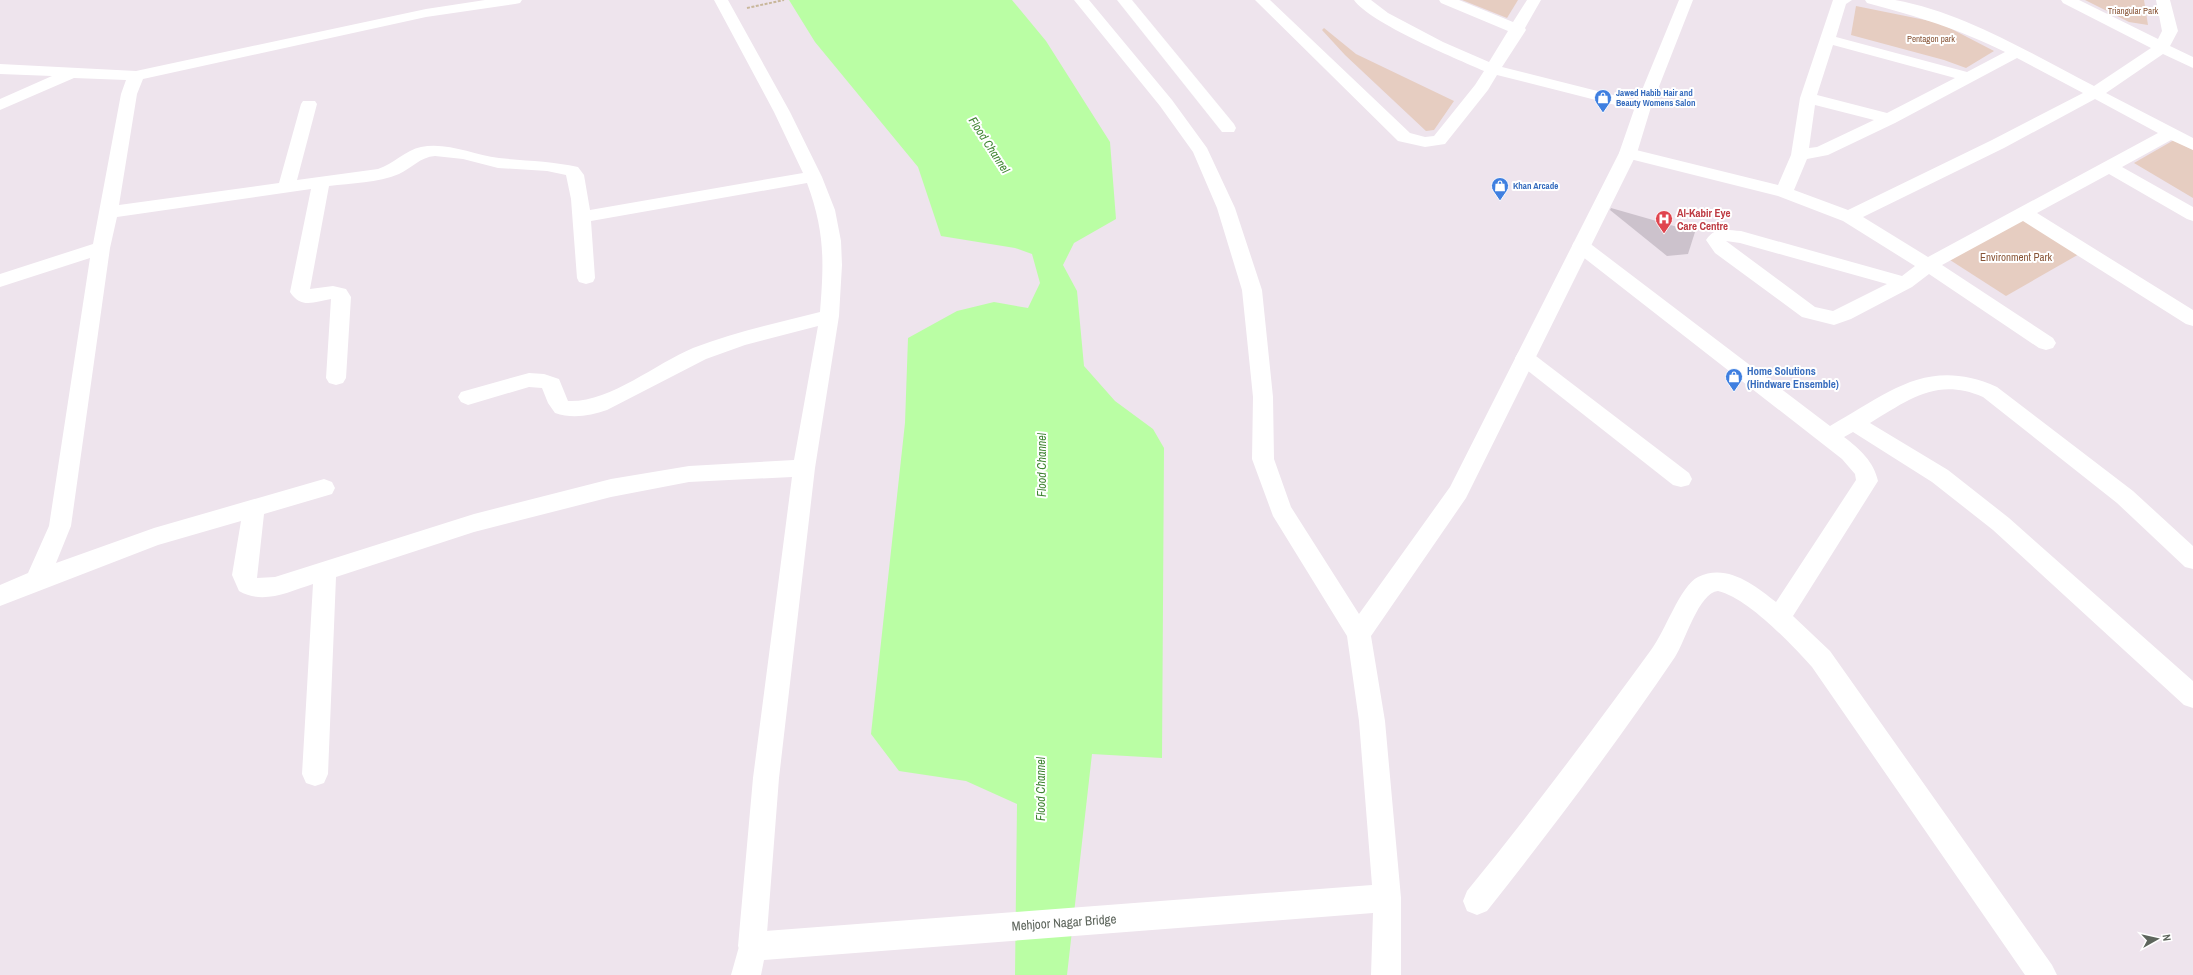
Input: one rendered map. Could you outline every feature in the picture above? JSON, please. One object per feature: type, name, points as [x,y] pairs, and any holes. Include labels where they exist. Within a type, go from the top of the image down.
[{"type":"street","points":[[0,69],[136,76],[426,13],[515,0]]},
{"type":"street","points":[[721,0],[782,112],[813,177],[826,210],[832,241],[833,265],[830,316],[804,468],[766,778],[752,946],[746,975]]},
{"type":"street","points":[[1081,0],[1166,103],[1201,152],[1226,208],[1252,290],[1263,396],[1263,459],[1281,510],[1359,634],[1372,721],[1387,898],[1386,975]]},
{"type":"street","points":[[1124,0],[1228,128]]},
{"type":"street","points":[[1262,0],[1404,137],[1416,141],[1432,142],[1439,140],[1482,87],[1518,30],[1534,0]]},
{"type":"street","points":[[1361,0],[1383,16],[1438,46],[1493,69],[1643,107]]},
{"type":"street","points":[[1446,0],[1518,30]]},
{"type":"street","points":[[1359,634],[1458,492],[1628,153],[1643,107],[1686,0]]},
{"type":"street","points":[[1784,192],[1800,155],[1808,98],[1840,1],[1845,0]]},
{"type":"street","points":[[1872,0],[1928,13],[1957,23],[2016,52],[2193,145]]},
{"type":"street","points":[[2068,0],[2193,63]]},
{"type":"street","points":[[1849,218],[1998,144],[2095,93],[2162,47],[2170,31],[2163,0]]},
{"type":"street","points":[[1828,39],[1968,77]]},
{"type":"street","points":[[1800,155],[1822,150],[1889,119],[2016,52]]},
{"type":"street","points":[[0,105],[73,72]]},
{"type":"street","points":[[37,580],[60,526],[101,248],[109,212],[129,94],[136,76]]},
{"type":"street","points":[[1808,98],[1889,119]]},
{"type":"street","points":[[288,185],[309,104]]},
{"type":"street","points":[[1905,283],[1736,236],[1722,235],[1714,240],[1722,249],[1809,312],[1823,317],[1834,318],[1905,283],[1928,265],[2171,133]]},
{"type":"street","points":[[109,212],[288,185],[380,174],[393,170],[422,152],[449,151],[498,163],[548,166],[572,171],[577,181],[582,217],[586,278]]},
{"type":"street","points":[[1628,153],[1784,192],[1849,218],[1928,265],[2046,343]]},
{"type":"street","points":[[2108,166],[2193,215]]},
{"type":"street","points":[[582,217],[813,177]]},
{"type":"street","points":[[321,181],[300,292],[304,297],[333,292],[339,294],[341,297],[336,378]]},
{"type":"street","points":[[2024,213],[2193,319]]},
{"type":"street","points":[[1581,246],[1829,436],[1859,462],[1865,470],[1867,481],[1780,617]]},
{"type":"street","points":[[0,281],[101,248]]},
{"type":"street","points":[[468,397],[537,380],[552,384],[558,403],[562,408],[578,410],[596,406],[699,354],[740,339],[830,316]]},
{"type":"street","points":[[1525,358],[1681,480]]},
{"type":"street","points":[[1829,436],[1914,388],[1929,383],[1950,381],[1975,384],[1990,392],[2125,497],[2193,560]]},
{"type":"street","points":[[1854,423],[1940,476],[2002,524],[2193,697]]},
{"type":"street","points":[[254,508],[244,575],[247,584],[254,589],[274,587],[474,523],[610,488],[689,474],[804,468]]},
{"type":"street","points":[[0,596],[37,580],[154,536],[324,488]]},
{"type":"street","points":[[315,774],[325,571]]},
{"type":"street","points":[[1477,901],[1537,827],[1666,648],[1696,591],[1710,582],[1719,581],[1732,585],[1780,617],[1821,659],[2042,975]]},
{"type":"street","name":"Mehjoor Nagar Bridge","points":[[752,946],[1387,898]]},
{"type":"path","points":[[764,4],[784,0]]},
{"type":"green space","points":[[1462,0],[1518,0],[1507,18]]},
{"type":"green space","name":"Triangular Park","points":[[2085,0],[2144,0],[2148,25],[2129,22]]},
{"type":"green space","name":"Pentagon park","points":[[1856,6],[1940,23],[1994,51],[1966,68],[1944,60],[1851,35]]},
{"type":"green space","points":[[1324,28],[1356,54],[1454,101],[1434,130],[1426,131],[1345,55],[1322,30]]},
{"type":"green space","points":[[2174,140],[2193,150],[2193,198],[2134,163]]},
{"type":"green space","name":"Environment Park","points":[[2025,218],[2081,253],[2006,296],[1950,260]]},
{"type":"water","name":"Flood Channel","points":[[789,0],[1012,0],[1046,41],[1110,142],[1116,219],[1074,243],[1063,265],[1077,291],[1084,366],[1115,401],[1153,429],[1164,448],[1162,758],[1092,754],[1067,975],[1015,975],[1017,804],[966,781],[899,771],[871,734],[905,423],[908,338],[957,311],[994,302],[1028,308],[1040,283],[1032,254],[1015,248],[941,236],[918,167],[815,42]]},
{"type":"building","points":[[1611,208],[1695,232],[1688,254],[1667,256],[1610,210]]},
{"type":"place","name":"Jawed Habib Hair and Beauty Womens Salon","points":[[1603,113]]},
{"type":"place","name":"Khan Arcade","points":[[1500,201]]},
{"type":"place","name":"Al-Kabir Eye Care Centre","points":[[1664,234]]},
{"type":"place","name":"Home Solutions (Hindware Ensemble)","points":[[1734,392]]}]
